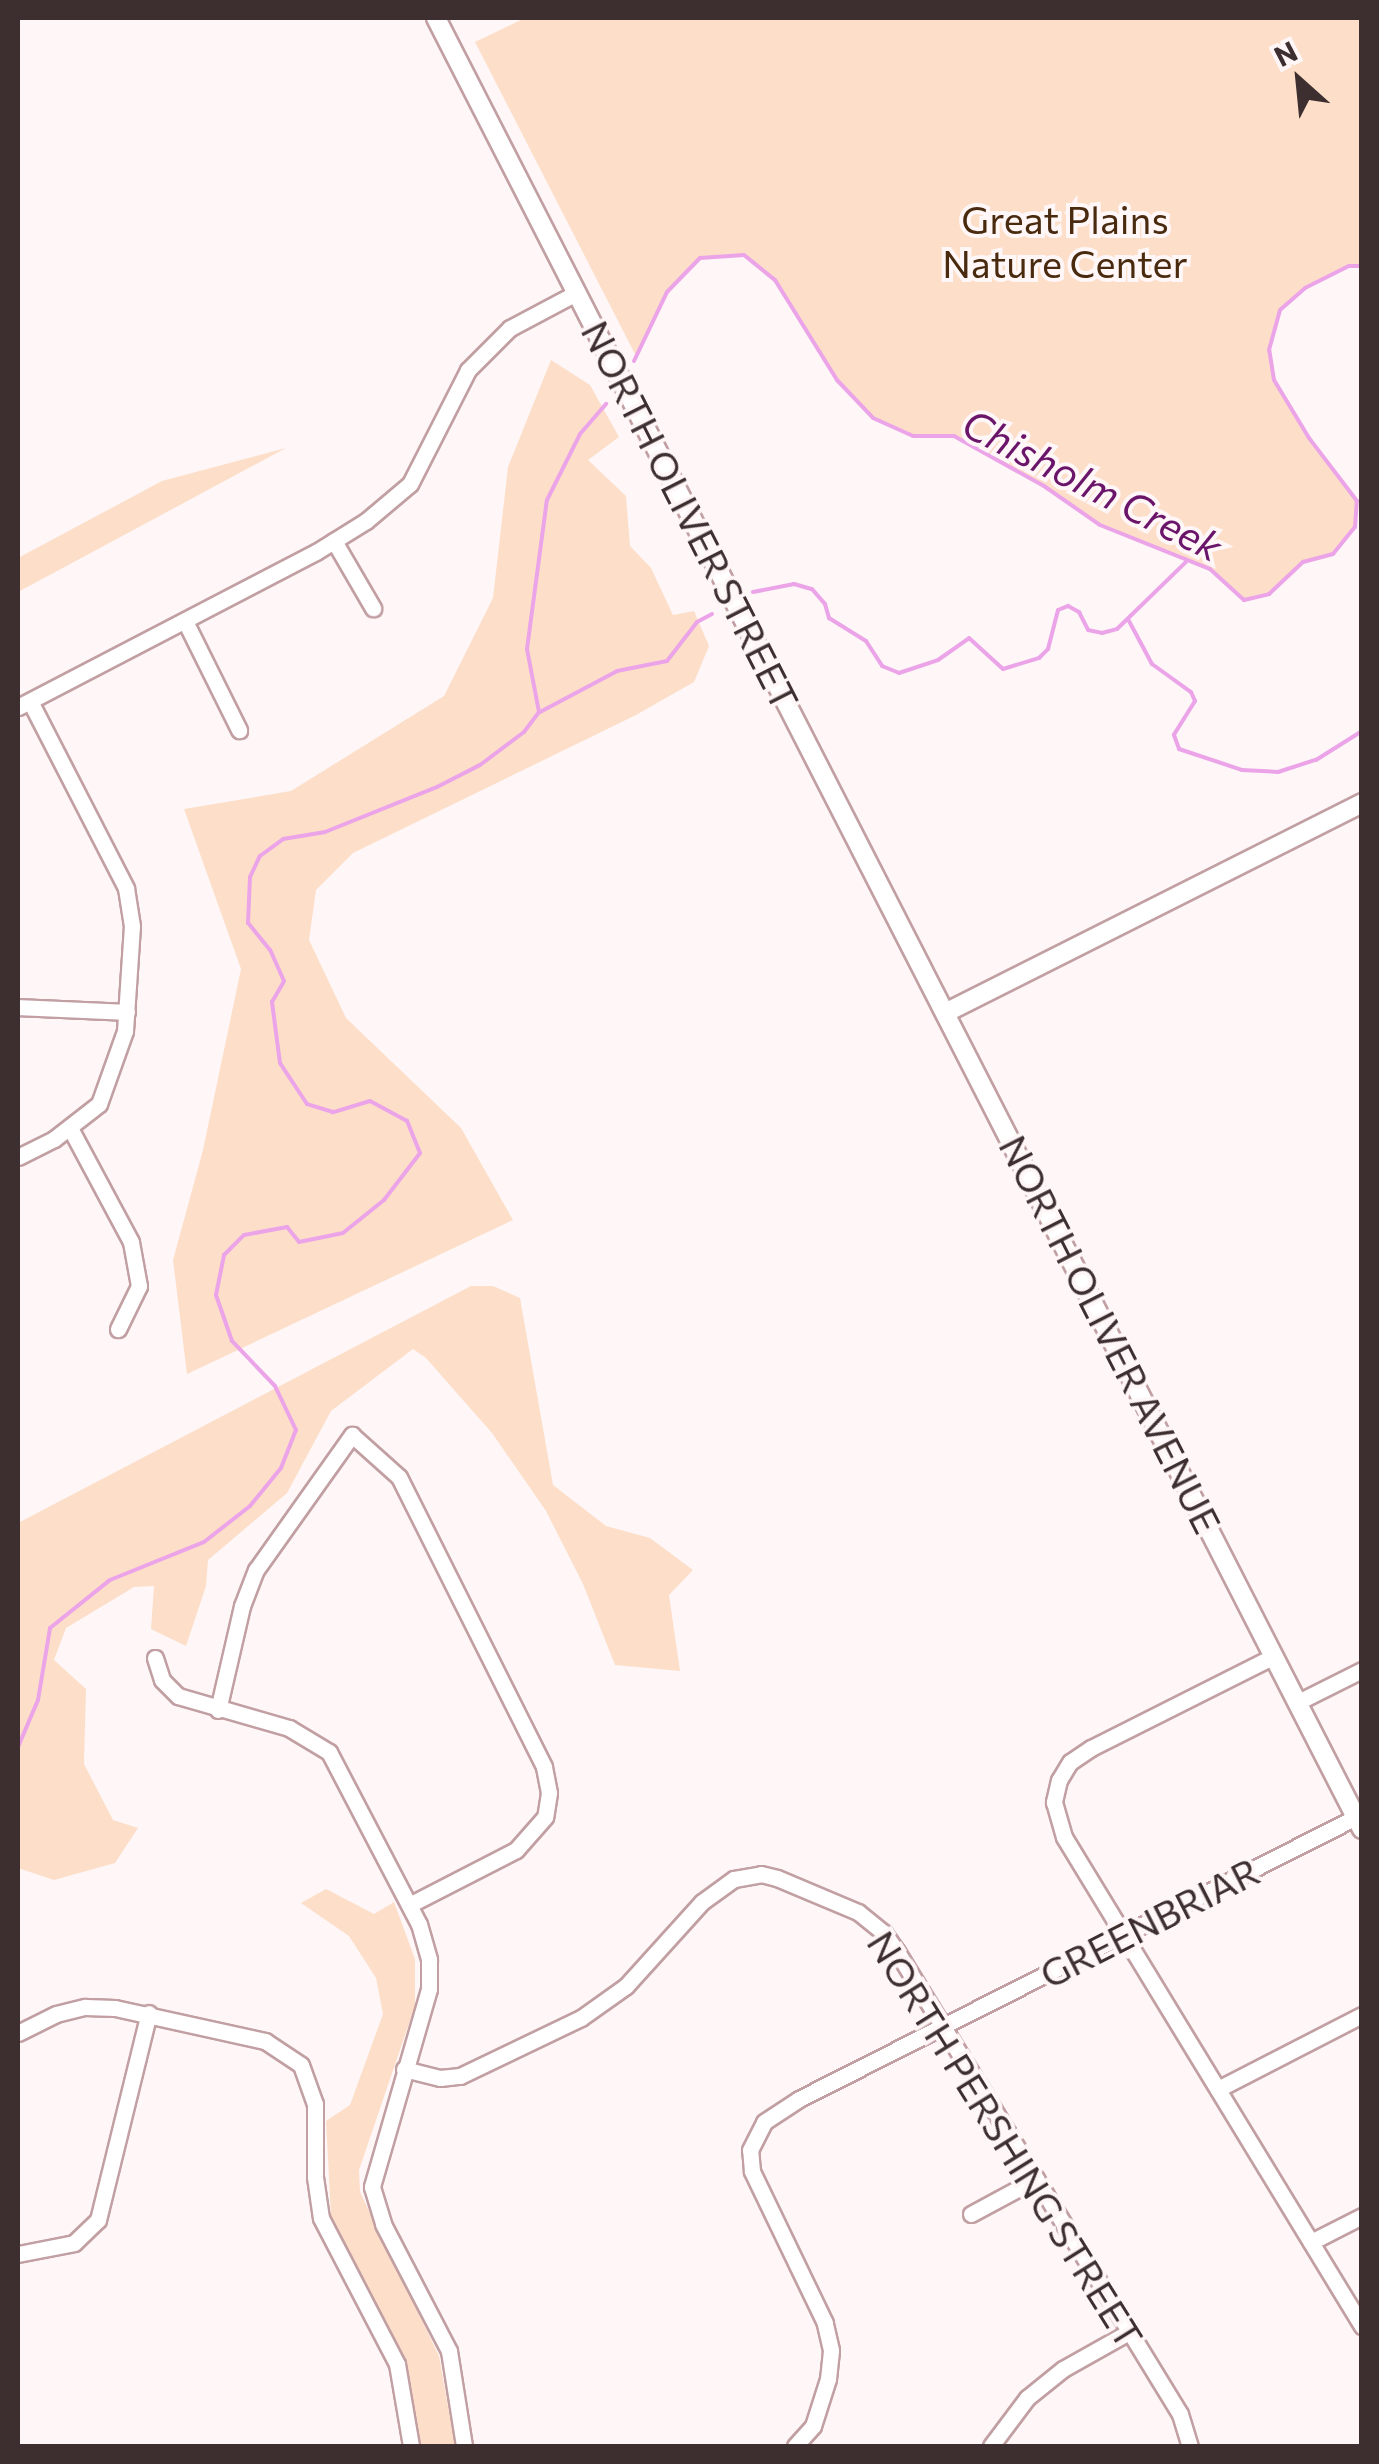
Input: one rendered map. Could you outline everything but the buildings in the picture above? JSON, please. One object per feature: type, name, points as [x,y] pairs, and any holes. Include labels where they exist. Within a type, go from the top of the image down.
[{"type":"main road","name":"NORTH OLIVER STREET","points":[[436,18],[947,1012]]},
{"type":"main road","points":[[947,1012],[1362,803]]},
{"type":"main road","name":"NORTH OLIVER AVENUE","points":[[947,1012],[1274,1656]]},
{"type":"main road","points":[[1274,1656],[1359,1823]]},
{"type":"street","points":[[18,1157],[70,1128],[99,1104],[125,1032],[132,926],[126,888],[24,704],[366,522],[410,484],[468,370],[510,328],[576,293]]},
{"type":"street","points":[[334,542],[372,608]]},
{"type":"street","points":[[184,621],[239,730]]},
{"type":"street","points":[[18,1007],[127,1012]]},
{"type":"street","points":[[70,1128],[131,1242],[139,1286],[118,1328]]},
{"type":"street","points":[[218,1710],[242,1606],[256,1570],[352,1434],[400,1478],[544,1767],[549,1794],[545,1817],[516,1850],[409,1905]]},
{"type":"street","points":[[1274,1656],[1070,1762],[1059,1780],[1054,1802],[1057,1823],[1362,2326]]},
{"type":"street","points":[[155,1658],[162,1680],[178,1696],[289,1728],[329,1752],[409,1905],[428,1960],[429,1989],[372,2187],[383,2224],[449,2350],[464,2446]]},
{"type":"street","points":[[1298,1702],[1362,1670]]},
{"type":"street","name":"GREENBRIAR","points":[[795,2446],[813,2426],[828,2379],[831,2350],[825,2323],[752,2171],[750,2150],[764,2122],[799,2099],[1124,1934],[1359,1823]]},
{"type":"street","name":"NORTH PERSHING STREET","points":[[404,2069],[440,2078],[460,2076],[580,2018],[626,1986],[719,1887],[761,1874],[858,1912],[884,1933],[943,2027],[1180,2414],[1190,2446]]},
{"type":"street","points":[[18,2033],[56,2014],[84,2008],[149,2013],[265,2041],[284,2050],[306,2076],[315,2104],[315,2177],[321,2218],[397,2364],[410,2446]]},
{"type":"street","points":[[18,2254],[74,2243],[98,2220],[149,2013]]},
{"type":"street","points":[[1218,2090],[1362,2015]]},
{"type":"street","points":[[971,2214],[1036,2180]]},
{"type":"street","points":[[1311,2242],[1362,2216]]},
{"type":"street","points":[[991,2446],[1027,2398],[1063,2369],[1129,2332]]},
{"type":"green space","name":"Great Plains Nature Center","points":[[525,18],[1361,18],[1361,266],[1349,266],[1305,288],[1280,310],[1269,350],[1274,380],[1309,438],[1357,501],[1355,527],[1333,554],[1303,562],[1269,594],[1244,600],[1210,569],[1100,525],[1044,486],[954,436],[913,436],[873,418],[837,380],[775,280],[744,255],[700,258],[667,292],[636,356],[475,42]]},
{"type":"green space","points":[[551,360],[590,385],[619,437],[588,460],[626,496],[630,546],[651,568],[673,615],[694,611],[709,646],[694,682],[636,715],[353,853],[316,890],[309,940],[346,1018],[461,1128],[513,1220],[187,1374],[173,1260],[203,1150],[241,969],[184,809],[291,791],[444,696],[493,598],[508,467]]},
{"type":"green space","points":[[286,448],[18,592],[18,558],[162,481]]},
{"type":"green space","points":[[471,1286],[493,1286],[520,1298],[553,1485],[606,1526],[650,1538],[693,1570],[669,1595],[680,1671],[615,1665],[583,1584],[546,1511],[492,1433],[426,1358],[413,1349],[331,1411],[287,1493],[208,1560],[206,1586],[186,1646],[151,1629],[154,1586],[134,1587],[66,1628],[54,1660],[86,1689],[84,1764],[113,1820],[138,1828],[115,1863],[54,1880],[18,1868],[18,1523]]},
{"type":"green space","points":[[326,1889],[374,1914],[394,1902],[415,1959],[415,2006],[359,2170],[360,2192],[439,2356],[455,2446],[419,2446],[404,2362],[331,2217],[326,2121],[350,2105],[383,2014],[376,1978],[349,1936],[301,1903]]},
{"type":"waterway","name":"Chisholm Creek","points":[[634,361],[667,292],[700,258],[744,255],[775,280],[837,380],[873,418],[913,436],[954,436],[1044,486],[1100,525],[1210,569],[1244,600],[1269,594],[1303,562],[1333,554],[1355,527],[1357,501],[1309,438],[1274,380],[1269,350],[1280,310],[1305,288],[1349,266],[1362,266]]},
{"type":"waterway","points":[[18,1747],[38,1700],[50,1628],[110,1580],[204,1542],[250,1506],[281,1468],[296,1430],[275,1386],[232,1341],[216,1295],[224,1255],[244,1235],[287,1227],[299,1242],[343,1233],[384,1200],[420,1153],[407,1121],[370,1101],[333,1112],[307,1104],[280,1063],[272,1002],[284,981],[270,950],[248,923],[250,877],[260,856],[283,839],[325,832],[437,787],[480,765],[524,732],[539,712],[527,649],[547,500],[580,434],[606,404]]},
{"type":"waterway","points":[[753,592],[794,584],[812,589],[825,604],[829,618],[866,641],[882,666],[899,673],[938,660],[969,638],[1003,669],[1039,658],[1048,649],[1058,610],[1068,606],[1079,612],[1088,630],[1102,633],[1117,629],[1186,562]]},
{"type":"waterway","points":[[540,712],[617,671],[667,661],[697,622],[712,614]]},
{"type":"waterway","points":[[1129,621],[1152,664],[1191,692],[1195,701],[1174,735],[1179,749],[1242,770],[1278,772],[1316,760],[1362,731]]}]
